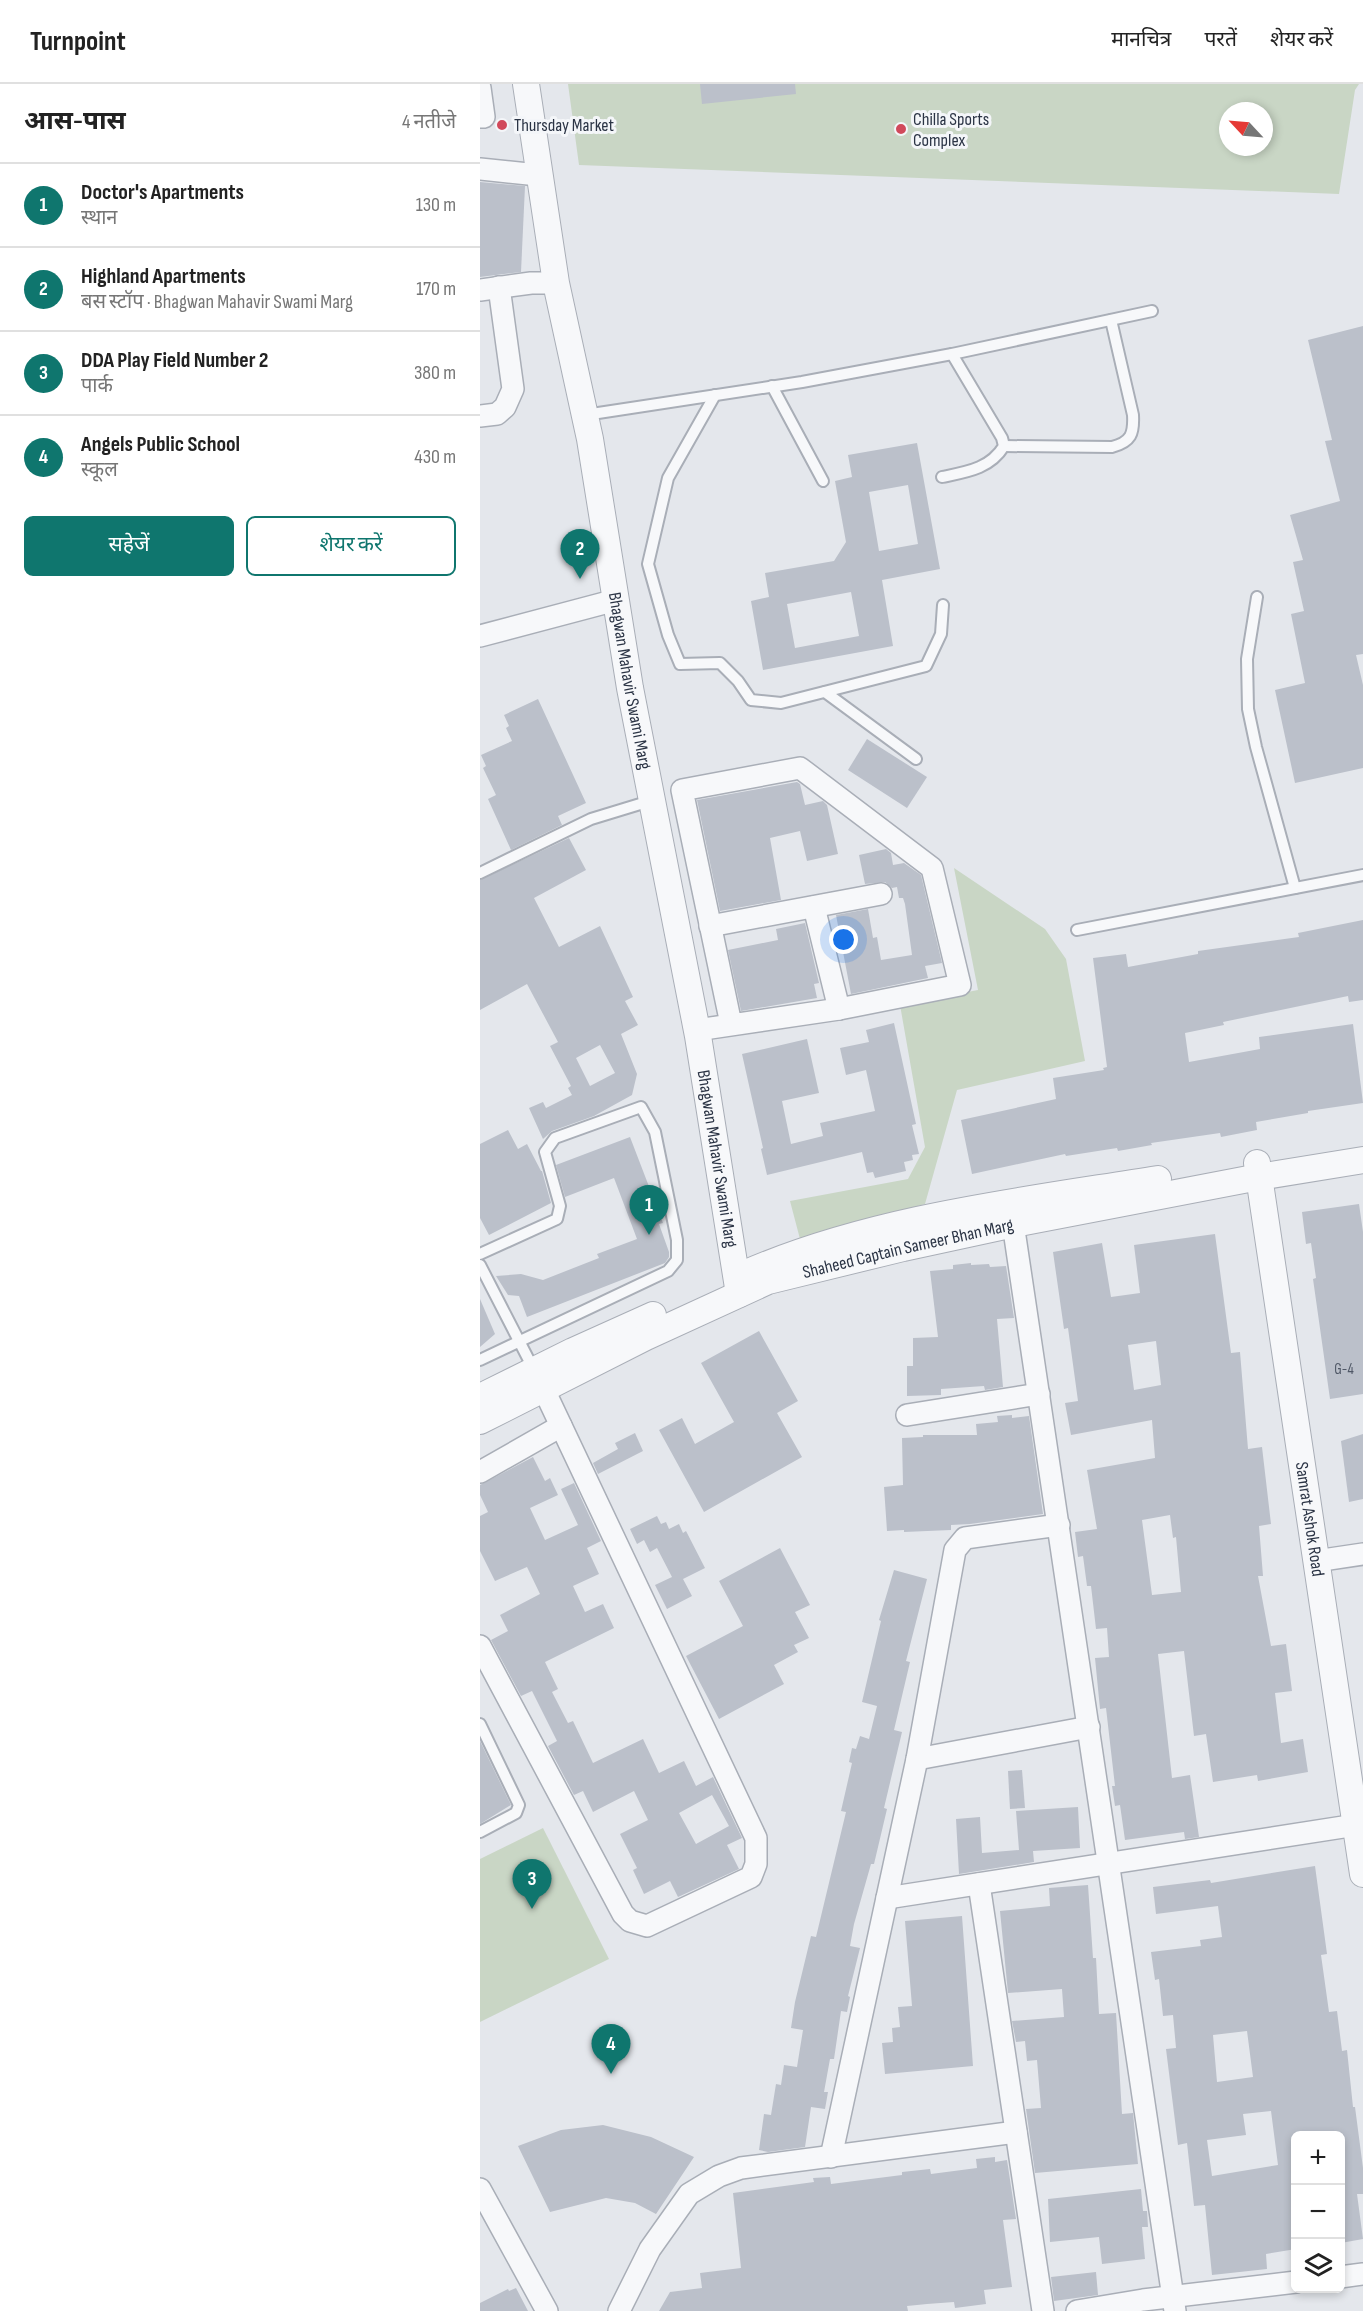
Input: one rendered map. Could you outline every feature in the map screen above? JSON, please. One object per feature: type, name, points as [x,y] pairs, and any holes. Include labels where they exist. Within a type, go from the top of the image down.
[{"type":"street","name":"Bhagwan Mahavir Swami Marg","points":[[526,84],[556,283],[585,415],[650,801],[697,1030],[737,1286]]},
{"type":"street","points":[[480,88],[484,117],[480,117]]},
{"type":"street","points":[[480,169],[538,175]]},
{"type":"street","points":[[480,416],[497,414],[505,407],[513,389],[490,288],[531,283],[556,283]]},
{"type":"street","points":[[480,636],[616,600]]},
{"type":"street","points":[[697,1030],[839,1009],[960,985],[932,868],[800,768],[682,790],[731,1024]]},
{"type":"street","points":[[710,926],[880,894]]},
{"type":"street","points":[[814,907],[839,1009]]},
{"type":"street","name":"Shaheed Captain Sameer Bhan Marg","points":[[480,1397],[539,1380],[737,1286],[779,1259],[900,1224],[1012,1214],[1258,1170],[1363,1145]]},
{"type":"street","name":"Shaheed Captain Sameer Bhan Marg","points":[[1258,1170],[1363,1160]]},
{"type":"street","name":"Samrat Ashok Road","points":[[1258,1170],[1363,1874]]},
{"type":"street","points":[[1012,1214],[1174,2303]]},
{"type":"street","points":[[480,1646],[623,1914],[630,1921],[647,1926],[751,1877],[756,1864],[756,1838],[539,1380]]},
{"type":"street","name":"Shaheed Captain Sameer Bhan Marg","points":[[480,1421],[539,1380]]},
{"type":"street","points":[[907,1415],[1039,1394]]},
{"type":"street","points":[[480,1472],[561,1426]]},
{"type":"street","points":[[831,2157],[917,1759],[955,1550],[965,1538],[1059,1525]]},
{"type":"street","points":[[1316,1561],[1363,1554]]},
{"type":"street","points":[[917,1759],[1089,1727]]},
{"type":"street","points":[[887,1898],[1356,1826]]},
{"type":"street","points":[[979,1884],[1043,2311]]},
{"type":"street","points":[[619,2311],[650,2249],[689,2194],[719,2176],[741,2168],[1016,2132]]},
{"type":"street","points":[[480,2189],[547,2311]]},
{"type":"street","points":[[1345,2276],[1363,2274]]},
{"type":"street","points":[[1077,2311],[1174,2303],[1291,2283]]},
{"type":"lane","points":[[585,415],[772,386],[952,354],[1152,311]]},
{"type":"lane","points":[[1004,447],[1112,447],[1124,443],[1131,437],[1134,415],[1111,320]]},
{"type":"lane","points":[[952,354],[1002,438],[1004,447]]},
{"type":"lane","points":[[772,386],[823,481]]},
{"type":"lane","points":[[715,395],[668,478],[648,564],[668,634],[680,664],[720,663],[738,681],[751,700],[781,704],[926,666],[941,634],[943,605]]},
{"type":"lane","points":[[942,477],[991,463],[1004,447]]},
{"type":"lane","points":[[1257,597],[1247,659],[1248,709],[1256,747],[1295,888]]},
{"type":"lane","points":[[825,692],[916,759]]},
{"type":"lane","points":[[480,873],[591,819],[650,801]]},
{"type":"lane","points":[[1077,930],[1363,875]]},
{"type":"lane","points":[[480,1254],[557,1219],[560,1206],[545,1152],[555,1138],[641,1107],[656,1132],[677,1240],[677,1260],[668,1271],[480,1360]]},
{"type":"lane","points":[[480,1265],[539,1380]]},
{"type":"lane","points":[[480,1724],[519,1805],[516,1814],[480,1832]]},
{"type":"green space","name":"Chilla Sports Complex","points":[[568,84],[1359,84],[1355,90],[1339,194],[579,165]]},
{"type":"green space","points":[[954,868],[1045,929],[1066,959],[1085,1061],[957,1090],[925,1204],[800,1239],[790,1201],[908,1179],[925,1147],[900,1005],[978,990]]},
{"type":"green space","points":[[543,1828],[609,1959],[480,2022],[480,1859]]},
{"type":"building","points":[[700,84],[795,84],[796,94],[702,104]]},
{"type":"building","points":[[480,182],[525,186],[521,272],[480,277]]},
{"type":"building","points":[[1363,326],[1363,654],[1356,655],[1363,685],[1363,768],[1295,783],[1275,690],[1305,683],[1291,614],[1304,611],[1293,562],[1303,560],[1290,515],[1340,501],[1325,441],[1332,440],[1308,340]]},
{"type":"building","points":[[917,443],[940,569],[882,580],[893,646],[763,670],[751,601],[769,597],[765,573],[834,561],[846,542],[835,481],[852,477],[848,455]],"holes":[[[908,485],[918,544],[879,551],[869,492]],[[851,592],[859,636],[795,648],[787,604]]]},
{"type":"building","points":[[538,699],[586,803],[558,816],[562,825],[511,850],[488,799],[496,795],[483,768],[486,766],[481,755],[512,741],[506,728],[509,726],[504,715]]},
{"type":"building","points":[[867,739],[927,777],[907,808],[848,770]]},
{"type":"building","points":[[797,782],[800,784],[805,805],[823,801],[827,805],[838,854],[807,861],[800,831],[770,838],[781,900],[720,911],[697,800]]},
{"type":"building","points":[[569,838],[586,870],[534,898],[559,947],[600,926],[633,997],[625,1001],[638,1025],[621,1034],[637,1074],[632,1095],[594,1116],[552,1131],[543,1139],[529,1108],[543,1102],[546,1108],[572,1095],[568,1088],[571,1086],[550,1046],[558,1042],[527,984],[480,1010],[480,880]],"holes":[[[600,1045],[615,1073],[590,1086],[576,1058]]]},
{"type":"building","points":[[886,849],[891,853],[893,865],[904,863],[921,875],[942,963],[925,966],[928,978],[851,994],[836,915],[868,909],[873,938],[877,937],[881,960],[912,955],[905,904],[903,898],[899,898],[897,887],[892,888],[885,882],[865,884],[859,855]]},
{"type":"building","points":[[1363,920],[1363,1000],[1349,1002],[1348,996],[1223,1022],[1224,1025],[1185,1033],[1189,1062],[1260,1049],[1259,1037],[1353,1024],[1363,1103],[1256,1122],[1257,1130],[1221,1137],[1220,1133],[1151,1143],[1152,1145],[1118,1151],[1117,1148],[1066,1156],[1065,1154],[972,1174],[961,1120],[1056,1099],[1053,1078],[1104,1070],[1103,1068],[1107,1067],[1093,958],[1126,954],[1128,967],[1198,954],[1198,951],[1299,937],[1298,933]]},
{"type":"building","points":[[805,923],[819,983],[814,984],[817,998],[741,1011],[728,950],[778,940],[776,929]]},
{"type":"building","points":[[894,1023],[916,1124],[912,1125],[919,1154],[912,1155],[913,1160],[904,1162],[906,1171],[875,1178],[873,1172],[867,1173],[862,1152],[767,1175],[742,1054],[807,1039],[819,1093],[782,1101],[791,1144],[823,1136],[820,1123],[875,1111],[866,1070],[846,1075],[840,1048],[869,1042],[866,1030]]},
{"type":"building","points":[[508,1130],[518,1149],[527,1144],[542,1171],[551,1203],[489,1235],[480,1218],[480,1144]]},
{"type":"building","points":[[630,1137],[663,1223],[659,1224],[669,1257],[665,1263],[527,1317],[519,1296],[508,1295],[496,1276],[521,1274],[543,1280],[599,1258],[597,1254],[637,1239],[614,1178],[565,1197],[556,1165]]},
{"type":"building","points":[[1359,1204],[1363,1232],[1363,1394],[1330,1399],[1313,1279],[1316,1278],[1311,1243],[1306,1244],[1302,1212]]},
{"type":"building","points":[[1215,1234],[1231,1353],[1240,1352],[1248,1449],[1262,1447],[1271,1524],[1259,1526],[1263,1576],[1258,1576],[1271,1646],[1286,1644],[1292,1691],[1275,1693],[1281,1743],[1303,1739],[1308,1772],[1258,1781],[1257,1775],[1213,1782],[1206,1734],[1194,1736],[1184,1651],[1158,1654],[1172,1778],[1190,1775],[1199,1837],[1185,1839],[1184,1832],[1125,1840],[1120,1805],[1115,1806],[1112,1786],[1115,1786],[1106,1708],[1100,1709],[1095,1658],[1109,1657],[1107,1628],[1096,1629],[1091,1586],[1087,1586],[1083,1556],[1078,1557],[1075,1532],[1097,1529],[1087,1470],[1155,1458],[1152,1420],[1071,1435],[1065,1403],[1078,1401],[1068,1328],[1064,1329],[1053,1252],[1102,1243],[1111,1297],[1140,1293],[1134,1245]],"holes":[[[1156,1341],[1161,1385],[1134,1390],[1128,1345]],[[1170,1515],[1173,1538],[1176,1537],[1181,1592],[1152,1595],[1142,1520]]]},
{"type":"building","points":[[971,1263],[971,1265],[989,1264],[990,1267],[1006,1266],[1014,1318],[997,1319],[1003,1387],[985,1390],[984,1386],[941,1389],[941,1395],[907,1396],[907,1366],[913,1366],[913,1338],[938,1337],[930,1271],[953,1269],[953,1265]]},
{"type":"building","points":[[480,1299],[495,1334],[480,1347]]},
{"type":"building","points":[[759,1331],[798,1401],[777,1413],[802,1457],[704,1512],[659,1430],[682,1418],[695,1444],[734,1422],[701,1363]]},
{"type":"building","points":[[1012,1415],[1012,1418],[1029,1416],[1043,1514],[951,1525],[951,1530],[887,1531],[884,1487],[903,1485],[902,1438],[923,1437],[923,1435],[977,1435],[976,1424],[998,1422],[997,1416]]},
{"type":"building","points":[[635,1433],[643,1451],[598,1474],[593,1463],[618,1449],[615,1443]]},
{"type":"building","points":[[1363,1434],[1363,1499],[1349,1502],[1341,1441]]},
{"type":"building","points":[[533,1457],[545,1481],[550,1478],[558,1495],[530,1508],[545,1540],[578,1525],[561,1489],[574,1483],[601,1541],[587,1548],[599,1574],[573,1586],[585,1612],[603,1604],[614,1628],[545,1662],[558,1689],[552,1692],[568,1723],[573,1721],[593,1763],[643,1739],[659,1773],[684,1761],[696,1786],[713,1777],[742,1838],[727,1845],[739,1869],[678,1897],[670,1881],[644,1894],[633,1870],[637,1868],[620,1834],[648,1820],[634,1791],[593,1812],[583,1791],[574,1795],[548,1746],[557,1741],[532,1691],[521,1696],[491,1640],[508,1631],[500,1615],[540,1594],[527,1567],[495,1581],[480,1551],[480,1516],[488,1512],[480,1495],[480,1485]],"holes":[[[712,1795],[729,1826],[696,1844],[679,1813]]]},
{"type":"building","points":[[657,1516],[661,1524],[666,1522],[669,1529],[679,1524],[683,1533],[686,1531],[705,1568],[683,1579],[692,1596],[667,1609],[655,1585],[672,1577],[657,1548],[650,1552],[644,1540],[637,1544],[630,1529]]},
{"type":"building","points":[[780,1548],[810,1605],[795,1612],[809,1638],[794,1645],[798,1652],[774,1665],[784,1684],[719,1719],[686,1656],[743,1626],[719,1581]]},
{"type":"building","points":[[894,1570],[927,1579],[906,1661],[910,1662],[894,1730],[902,1732],[884,1808],[887,1809],[874,1864],[871,1864],[854,1924],[850,1946],[860,1948],[848,1996],[850,1997],[847,2012],[841,2011],[834,2059],[830,2059],[824,2092],[828,2092],[825,2109],[811,2107],[805,2147],[768,2152],[759,2150],[764,2114],[771,2115],[776,2084],[781,2085],[784,2065],[797,2067],[803,2030],[791,2028],[795,2002],[811,1936],[816,1937],[846,1812],[841,1811],[852,1763],[849,1762],[852,1748],[856,1749],[860,1736],[869,1739],[877,1706],[862,1702],[881,1621],[879,1620]]},
{"type":"building","points":[[480,1741],[511,1805],[480,1824]]},
{"type":"building","points":[[1022,1770],[1025,1808],[1010,1809],[1008,1771]]},
{"type":"building","points":[[1078,1807],[1080,1848],[1033,1851],[1034,1862],[959,1874],[956,1819],[980,1817],[982,1853],[1019,1850],[1016,1811]]},
{"type":"building","points":[[1315,1866],[1327,1954],[1321,1955],[1329,2012],[1337,2011],[1342,2051],[1347,2050],[1363,2168],[1363,2194],[1357,2194],[1363,2239],[1345,2242],[1345,2131],[1291,2131],[1291,2250],[1266,2254],[1267,2269],[1212,2275],[1205,2205],[1194,2206],[1187,2143],[1178,2145],[1166,2049],[1176,2048],[1173,2015],[1163,2016],[1159,1979],[1155,1980],[1151,1952],[1201,1946],[1200,1940],[1222,1937],[1218,1906],[1156,1914],[1153,1887],[1210,1880],[1211,1883]],"holes":[[[1247,2031],[1253,2077],[1217,2082],[1213,2035]],[[1271,2111],[1278,2165],[1212,2176],[1207,2140],[1246,2135],[1243,2114]]]},
{"type":"building","points":[[1088,1885],[1099,2014],[1116,2013],[1122,2114],[1133,2113],[1138,2164],[1035,2173],[1026,2109],[1041,2108],[1037,2060],[1027,2061],[1025,2041],[1016,2042],[1012,2021],[1064,2017],[1062,1989],[1008,1993],[1000,1911],[1050,1906],[1049,1888]]},
{"type":"building","points":[[962,1916],[973,2066],[885,2074],[882,2043],[893,2042],[892,2028],[900,2027],[898,2007],[912,2006],[905,1921]]},
{"type":"building","points":[[603,2125],[651,2137],[694,2157],[656,2214],[635,2203],[606,2198],[550,2212],[518,2146],[561,2130]]},
{"type":"building","points":[[995,2157],[995,2162],[1007,2160],[1016,2219],[1003,2220],[1012,2287],[984,2290],[986,2304],[955,2308],[954,2302],[927,2304],[907,2306],[908,2311],[659,2311],[670,2292],[702,2288],[700,2273],[741,2268],[733,2193],[814,2182],[813,2178],[830,2177],[831,2184],[902,2175],[902,2172],[930,2169],[931,2174],[977,2168],[976,2159]]},
{"type":"building","points":[[1141,2189],[1143,2211],[1147,2211],[1148,2227],[1142,2227],[1145,2259],[1102,2264],[1099,2237],[1050,2242],[1048,2199]]},
{"type":"building","points":[[1096,2272],[1098,2295],[1054,2301],[1051,2277]]},
{"type":"building","points":[[516,2288],[528,2311],[480,2311],[480,2303],[508,2289],[509,2291]]},
{"type":"place","name":"Thursday Market","points":[[502,125]]},
{"type":"place","name":"Chilla Sports Complex","points":[[901,129]]},
{"type":"place","name":"Highland Apartments","points":[[580,579]]},
{"type":"place","name":"Doctor's Apartments","points":[[649,1235]]},
{"type":"place","name":"DDA Play Field Number 2","points":[[532,1909]]},
{"type":"place","name":"Angels Public School","points":[[611,2074]]}]
